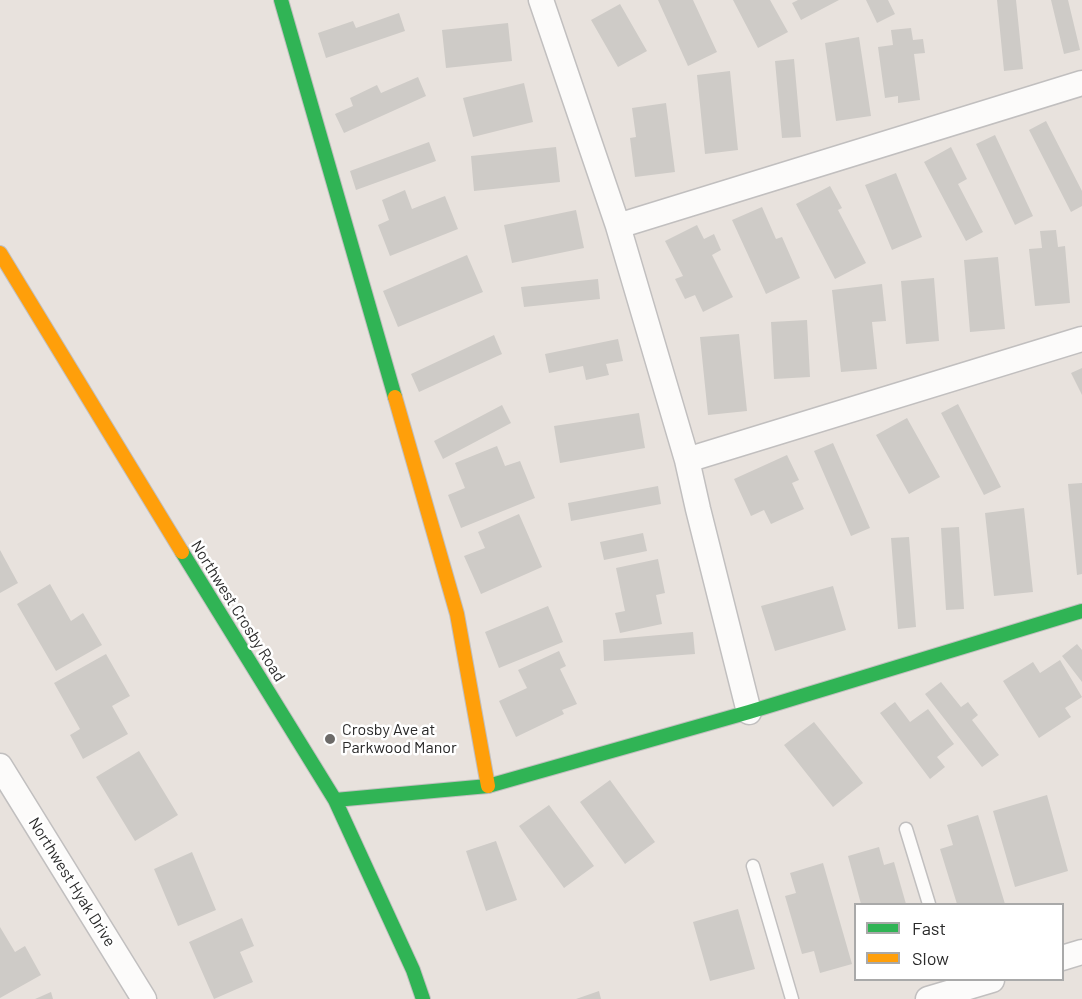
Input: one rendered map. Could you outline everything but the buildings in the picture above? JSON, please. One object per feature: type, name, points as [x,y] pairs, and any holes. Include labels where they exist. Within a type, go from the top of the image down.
[{"type":"street","points":[[281,0],[457,614],[488,786]]},
{"type":"street","points":[[541,0],[618,226],[687,460],[749,712]]},
{"type":"street","points":[[618,226],[1082,84]]},
{"type":"street","name":"Northwest Crosby Road","points":[[0,253],[335,800],[413,970],[423,999]]},
{"type":"street","points":[[687,460],[1082,339]]},
{"type":"street","points":[[335,800],[488,786],[749,712],[1082,611]]},
{"type":"street","name":"Northwest Hyak Drive","points":[[0,766],[144,999]]},
{"type":"street","points":[[1064,957],[1082,952]]},
{"type":"street","points":[[928,999],[953,985],[984,981]]},
{"type":"lane","points":[[906,829],[929,903]]},
{"type":"lane","points":[[753,866],[792,999]]},
{"type":"traffic: fast","points":[[281,0],[395,397]]},
{"type":"traffic: fast","points":[[182,552],[335,800],[413,970],[423,999]]},
{"type":"traffic: fast","points":[[335,800],[488,786],[749,712],[1082,611]]},
{"type":"traffic: slow","points":[[0,253],[182,552]]},
{"type":"traffic: slow","points":[[395,397],[457,614],[488,786]]},
{"type":"place","name":"Crosby Ave at Parkwood Manor","points":[[330,739]]}]
